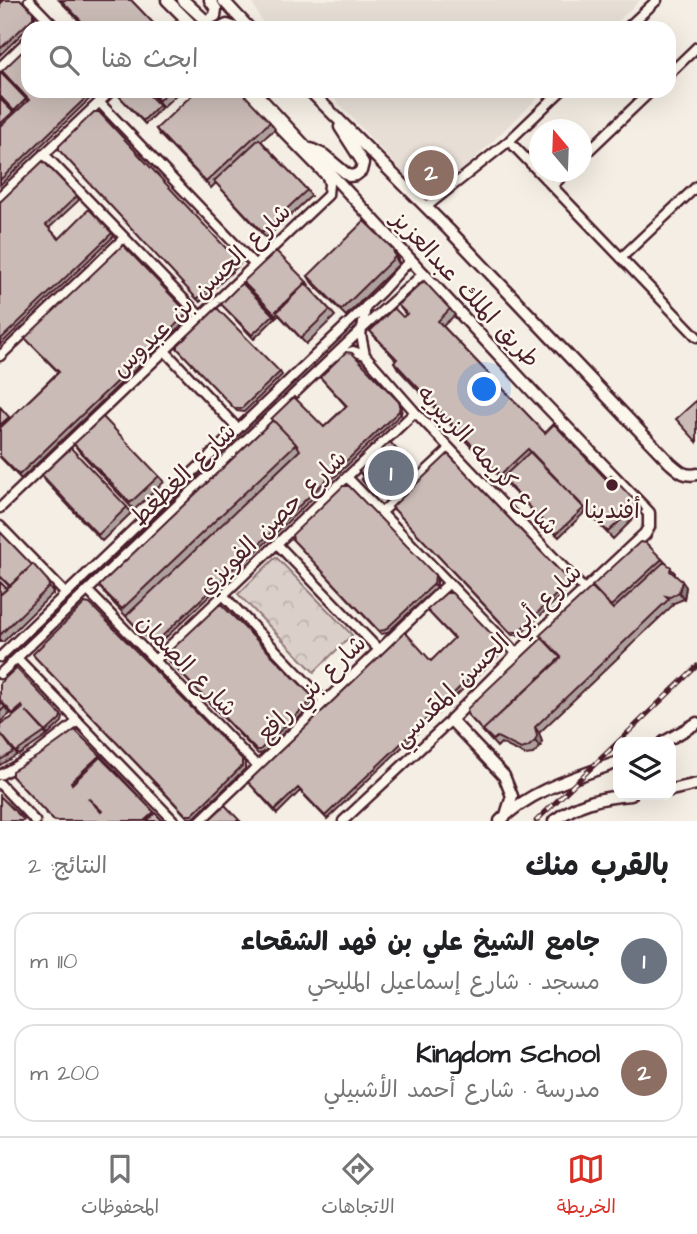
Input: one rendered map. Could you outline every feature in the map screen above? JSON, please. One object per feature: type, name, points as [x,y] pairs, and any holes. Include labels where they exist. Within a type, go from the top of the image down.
[{"type":"main road","points":[[167,0],[185,19]]},
{"type":"main road","points":[[183,0],[206,21],[215,16],[216,9],[210,0]]},
{"type":"main road","points":[[223,0],[242,21]]},
{"type":"main road","name":"طريق الملك عبدالعزيز","points":[[262,98],[649,513]]},
{"type":"main road","name":"طريق الملك عبدالعزيز","points":[[317,98],[426,207],[680,473],[690,476],[697,474]]},
{"type":"main road","points":[[307,148],[324,155],[349,176],[361,171],[363,163],[334,116]]},
{"type":"main road","name":"شارع أبي الحسن المقدسي","points":[[452,720],[517,654],[645,534],[649,527],[649,513]]},
{"type":"main road","points":[[452,720],[504,776],[512,796],[503,818]]},
{"type":"main road","points":[[673,737],[697,723]]},
{"type":"main road","points":[[503,818],[530,798],[613,764]]},
{"type":"main road","points":[[676,789],[697,784]]},
{"type":"main road","points":[[554,821],[577,806],[613,798]]},
{"type":"street","points":[[29,0],[48,20]]},
{"type":"street","points":[[634,21],[657,0]]},
{"type":"street","points":[[0,67],[21,47]]},
{"type":"street","points":[[676,67],[697,47]]},
{"type":"street","points":[[0,196],[104,98]]},
{"type":"street","name":"شارع الحسن بن عبدوس","points":[[0,508],[324,200],[329,191],[327,177],[250,98]]},
{"type":"street","points":[[426,207],[509,141],[554,98]]},
{"type":"street","points":[[592,147],[644,98]]},
{"type":"street","points":[[99,103],[255,265]]},
{"type":"street","points":[[509,141],[696,334]]},
{"type":"street","points":[[44,154],[201,317]]},
{"type":"street","points":[[552,186],[556,182]]},
{"type":"street","points":[[621,258],[697,186]]},
{"type":"street","points":[[0,356],[124,237]]},
{"type":"street","name":"شارع الغطغط","points":[[0,657],[382,291],[411,260]]},
{"type":"street","name":"شارع الغطغط","points":[[0,674],[361,330],[424,274]]},
{"type":"street","points":[[382,291],[391,292],[393,301]]},
{"type":"street","points":[[318,352],[328,362],[346,352],[365,355],[361,330],[366,306]]},
{"type":"street","points":[[164,351],[237,429]]},
{"type":"street","name":"شارع كريمه الزبيريه","points":[[365,355],[415,412],[584,590]]},
{"type":"street","name":"شارع حصن الفويزي","points":[[155,660],[415,412]]},
{"type":"street","points":[[381,513],[450,449]]},
{"type":"street","points":[[347,477],[517,654]]},
{"type":"street","points":[[0,526],[65,594]]},
{"type":"street","points":[[276,544],[379,650]]},
{"type":"street","name":"شارع بني رافع","points":[[200,821],[448,583]]},
{"type":"street","name":"شارع الصمان","points":[[88,590],[257,766]]},
{"type":"street","points":[[223,596],[325,702]]},
{"type":"street","points":[[47,612],[56,621]]},
{"type":"street","points":[[18,658],[174,821]]},
{"type":"street","name":"شارع أبي الحسن المقدسي","points":[[343,821],[452,720]]},
{"type":"street","points":[[0,775],[35,755],[78,721]]},
{"type":"street","points":[[0,784],[35,821]]},
{"type":"shaded area","points":[[251,0],[640,0],[618,21],[262,21]]},
{"type":"shaded area","points":[[333,98],[538,98],[430,202]]},
{"type":"green space","points":[[276,557],[352,635],[314,672],[238,594]]},
{"type":"building","points":[[4,0],[21,0],[33,12],[33,18],[30,21],[21,21],[21,29],[0,49],[0,4]]},
{"type":"building","points":[[61,0],[131,0],[151,21],[81,21]]},
{"type":"building","points":[[21,53],[21,91],[2,71]]},
{"type":"building","points":[[0,72],[21,94],[21,98],[26,99],[14,111],[0,96]]},
{"type":"building","points":[[27,98],[86,98],[0,180],[0,127],[29,100]]},
{"type":"building","points":[[121,98],[152,98],[159,105],[143,121]]},
{"type":"building","points":[[189,98],[248,98],[270,122],[206,182],[156,129]]},
{"type":"building","points":[[0,99],[13,112],[0,124]]},
{"type":"building","points":[[94,112],[99,112],[238,261],[197,299],[59,150],[59,146]]},
{"type":"building","points":[[259,139],[307,190],[262,232],[214,181]]},
{"type":"building","points":[[43,161],[77,196],[46,225],[59,239],[89,209],[112,233],[0,340],[0,202]]},
{"type":"building","points":[[364,221],[393,249],[395,257],[341,310],[308,276]]},
{"type":"building","points":[[123,245],[188,313],[19,475],[0,456],[0,428],[59,372],[25,338]]},
{"type":"building","points":[[276,251],[307,282],[275,314],[243,282]]},
{"type":"building","points":[[424,281],[450,309],[438,321],[545,433],[554,424],[607,480],[611,476],[638,504],[608,532],[528,449],[500,475],[394,362],[397,359],[370,331],[394,308],[403,317],[407,314],[398,305]]},
{"type":"building","points":[[242,283],[273,315],[252,335],[221,304]]},
{"type":"building","points":[[305,283],[330,310],[301,338],[276,311]]},
{"type":"building","points":[[217,308],[280,372],[241,409],[234,408],[178,349],[178,345]]},
{"type":"building","points":[[346,352],[352,353],[400,403],[399,411],[156,642],[151,642],[126,616],[300,450],[271,419],[294,397],[324,427],[347,406],[320,377]]},
{"type":"building","points":[[697,400],[697,442],[676,419]]},
{"type":"building","points":[[0,407],[9,417],[0,425]]},
{"type":"building","points":[[103,417],[159,476],[130,503],[74,444]]},
{"type":"building","points":[[273,420],[296,444],[122,609],[99,586]]},
{"type":"building","points":[[390,442],[408,462],[410,460],[413,463],[380,493],[375,487],[371,490],[361,479],[364,476],[359,471]]},
{"type":"building","points":[[71,448],[127,507],[98,535],[42,475]]},
{"type":"building","points":[[530,452],[584,508],[556,534],[502,478]]},
{"type":"building","points":[[448,454],[567,579],[567,584],[518,632],[510,632],[392,507]]},
{"type":"building","points":[[343,486],[349,486],[435,575],[434,584],[385,630],[379,631],[293,540],[292,535]]},
{"type":"building","points":[[0,532],[32,565],[10,586],[0,576]]},
{"type":"building","points":[[640,542],[646,543],[662,559],[611,606],[592,586]]},
{"type":"building","points":[[664,562],[682,581],[679,592],[670,597],[666,596],[669,599],[535,727],[535,741],[521,749],[497,737],[493,740],[483,730],[561,657],[540,635],[592,587],[613,609]]},
{"type":"building","points":[[33,564],[48,581],[49,587],[0,635],[0,595]]},
{"type":"building","points":[[0,582],[7,589],[0,595]]},
{"type":"building","points":[[446,593],[452,593],[501,644],[501,648],[325,816],[298,788],[275,810],[248,782],[405,632],[431,661],[454,638],[427,610]]},
{"type":"building","points":[[85,603],[90,604],[242,759],[242,766],[192,815],[186,815],[33,654]]},
{"type":"building","points":[[219,605],[312,696],[312,700],[260,750],[256,750],[167,659],[167,654]]},
{"type":"building","points":[[542,638],[561,658],[483,730],[486,734],[468,715],[467,709]]},
{"type":"building","points":[[16,668],[61,715],[46,732],[26,711],[45,732],[16,752],[1,734],[14,752],[0,760],[0,724],[23,708],[22,706],[13,714],[0,700],[0,683]]},
{"type":"building","points":[[75,730],[100,755],[71,782],[72,784],[100,757],[154,812],[144,821],[54,821],[12,776],[12,771]]},
{"type":"building","points":[[0,796],[24,820],[23,821],[0,821]]},
{"type":"building","points":[[225,805],[240,821],[208,821]]},
{"type":"building","points":[[155,813],[163,821],[147,821]]},
{"type":"railway","points":[[536,821],[697,666]]},
{"type":"place","name":"Kingdom School","points":[[431,173]]},
{"type":"place","name":"جامع الشيخ علي بن فهد الشقحاء","points":[[391,473]]},
{"type":"place","name":"أفندينا","points":[[612,485]]}]
